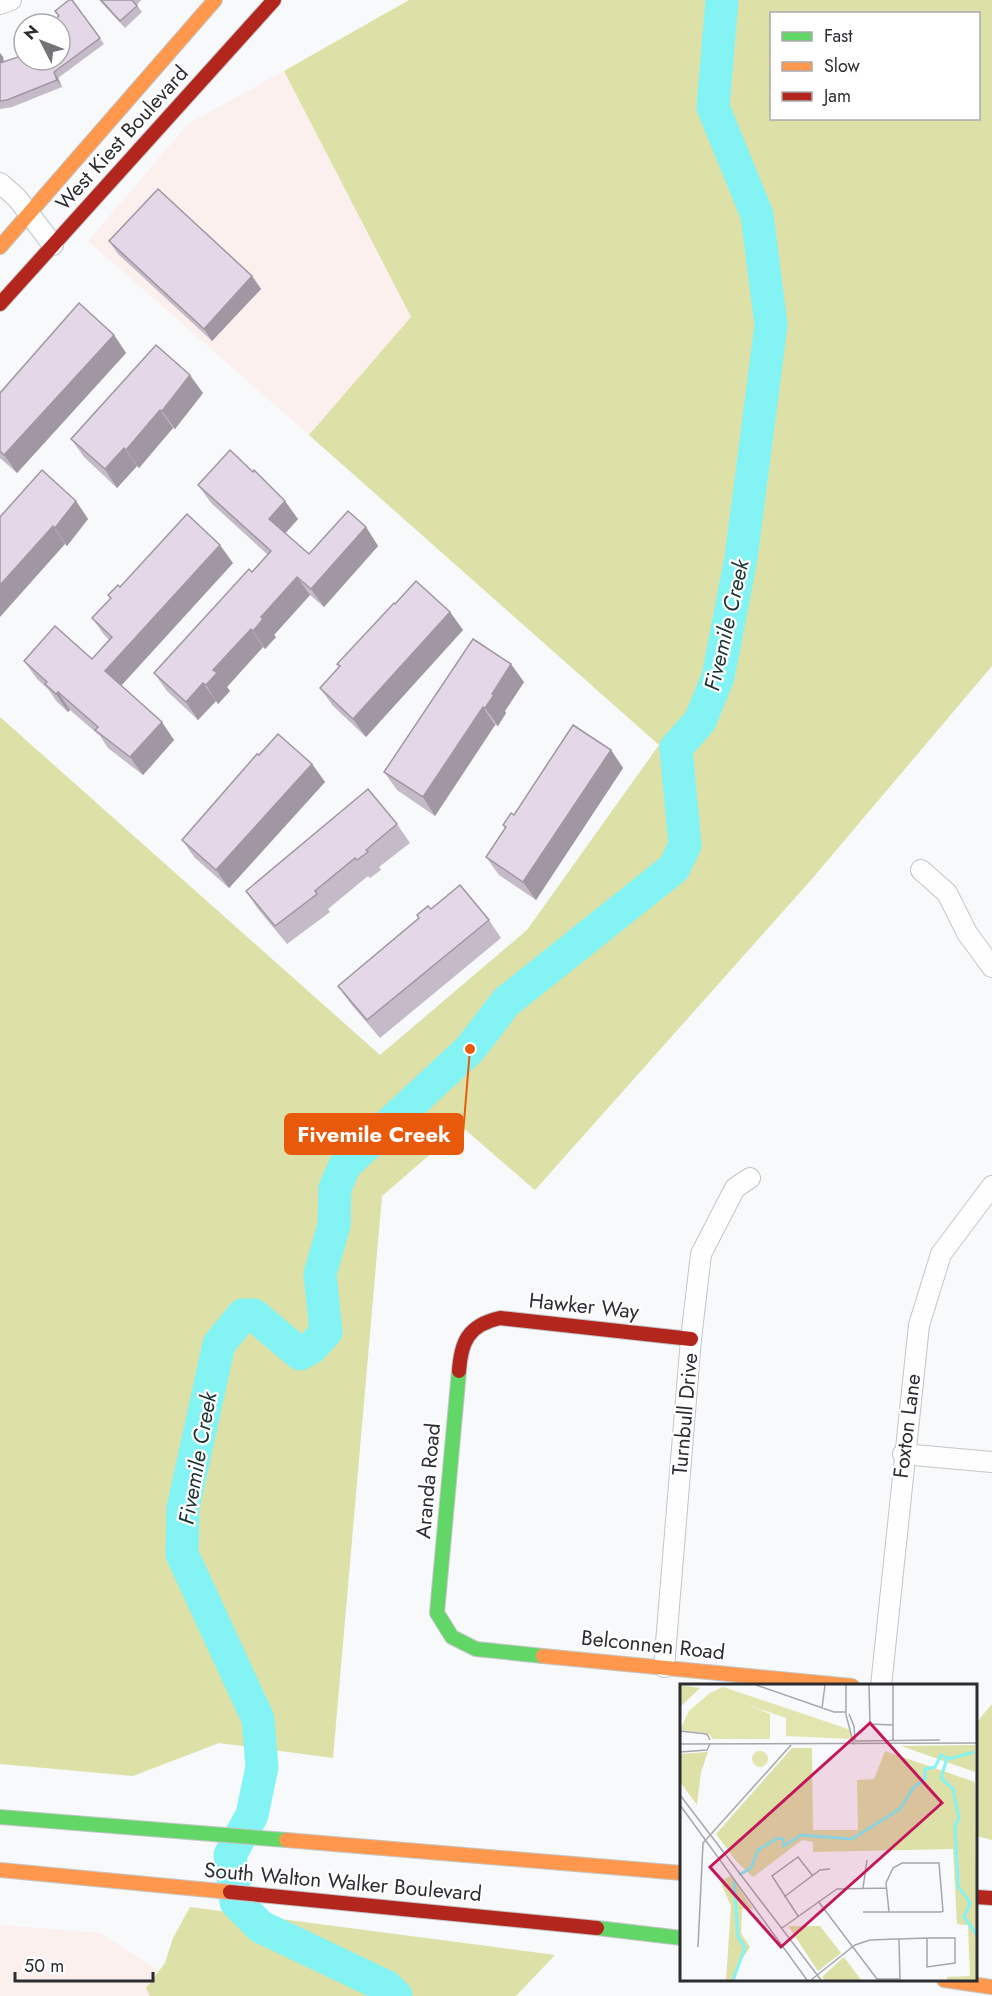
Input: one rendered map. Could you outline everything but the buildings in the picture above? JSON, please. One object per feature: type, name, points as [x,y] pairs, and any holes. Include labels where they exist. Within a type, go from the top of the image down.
[{"type":"main road","name":"West Kiest Boulevard","points":[[0,247],[216,0]]},
{"type":"main road","name":"West Kiest Boulevard","points":[[0,304],[274,0]]},
{"type":"main road","name":"Hawker Way","points":[[474,1328],[484,1321],[500,1318],[691,1339]]},
{"type":"main road","name":"Aranda Road","points":[[452,1637],[437,1613],[461,1347],[474,1328]]},
{"type":"main road","name":"Belconnen Road","points":[[452,1637],[476,1649],[832,1684]]},
{"type":"main road","name":"South Walton Walker Boulevard","points":[[0,1817],[680,1873]]},
{"type":"main road","name":"South Walton Walker Boulevard","points":[[0,1870],[650,1932],[680,1938]]},
{"type":"main road","points":[[977,1897],[992,1898]]},
{"type":"main road","points":[[951,1981],[992,1987]]},
{"type":"street","points":[[0,4],[11,0]]},
{"type":"street","points":[[0,183],[17,198],[23,221]]},
{"type":"street","points":[[0,219],[23,221],[53,245]]},
{"type":"street","points":[[921,870],[947,893],[967,933],[992,967]]},
{"type":"street","name":"Turnbull Drive","points":[[664,1667],[700,1254],[735,1188],[750,1178]]},
{"type":"street","name":"Foxton Lane","points":[[881,1684],[903,1454],[919,1325],[940,1254],[992,1186]]},
{"type":"street","points":[[903,1454],[992,1462]]},
{"type":"shaded area","points":[[284,71],[411,318],[309,435],[88,241],[188,124]]},
{"type":"shaded area","points":[[0,1925],[100,1933],[182,1985],[311,1996],[0,1996]]},
{"type":"green space","points":[[409,0],[992,0],[992,666],[811,880],[535,1190],[462,1127],[382,1196],[333,1758],[219,1743],[133,1776],[0,1764],[0,717],[380,1055],[527,930],[659,745],[309,435],[411,317],[284,71]]},
{"type":"green space","points":[[992,1704],[992,1840],[977,1836],[977,1722]]},
{"type":"green space","points":[[190,1907],[555,1955],[516,1996],[150,1996],[146,1988],[165,1963],[173,1938]]},
{"type":"waterway","name":"Fivemile Creek","points":[[396,1996],[387,1987],[261,1927],[236,1902],[230,1855],[252,1815],[262,1767],[258,1719],[182,1554],[183,1508],[219,1344],[243,1315],[254,1315],[300,1354],[311,1348],[326,1332],[320,1274],[334,1225],[335,1188],[345,1165],[470,1049],[506,1002],[674,868],[685,845],[676,748],[700,721],[718,677],[741,558],[771,325],[757,215],[713,107],[722,0]]},
{"type":"traffic: fast","points":[[459,1371],[437,1613],[452,1637],[476,1649],[543,1656]]},
{"type":"traffic: fast","points":[[0,1817],[286,1840]]},
{"type":"traffic: fast","points":[[597,1928],[680,1938]]},
{"type":"traffic: slow","points":[[0,247],[215,0]]},
{"type":"traffic: slow","points":[[543,1656],[831,1684]]},
{"type":"traffic: slow","points":[[286,1840],[680,1873]]},
{"type":"traffic: slow","points":[[0,1870],[230,1892]]},
{"type":"traffic: slow","points":[[951,1981],[992,1987]]},
{"type":"traffic: jam","points":[[0,304],[274,0]]},
{"type":"traffic: jam","points":[[459,1371],[464,1343],[468,1336],[480,1325],[500,1318],[691,1339]]},
{"type":"traffic: jam","points":[[230,1892],[597,1928]]},
{"type":"traffic: jam","points":[[977,1897],[992,1898]]},
{"type":"place","name":"Fivemile Creek","points":[[470,1049]]}]
